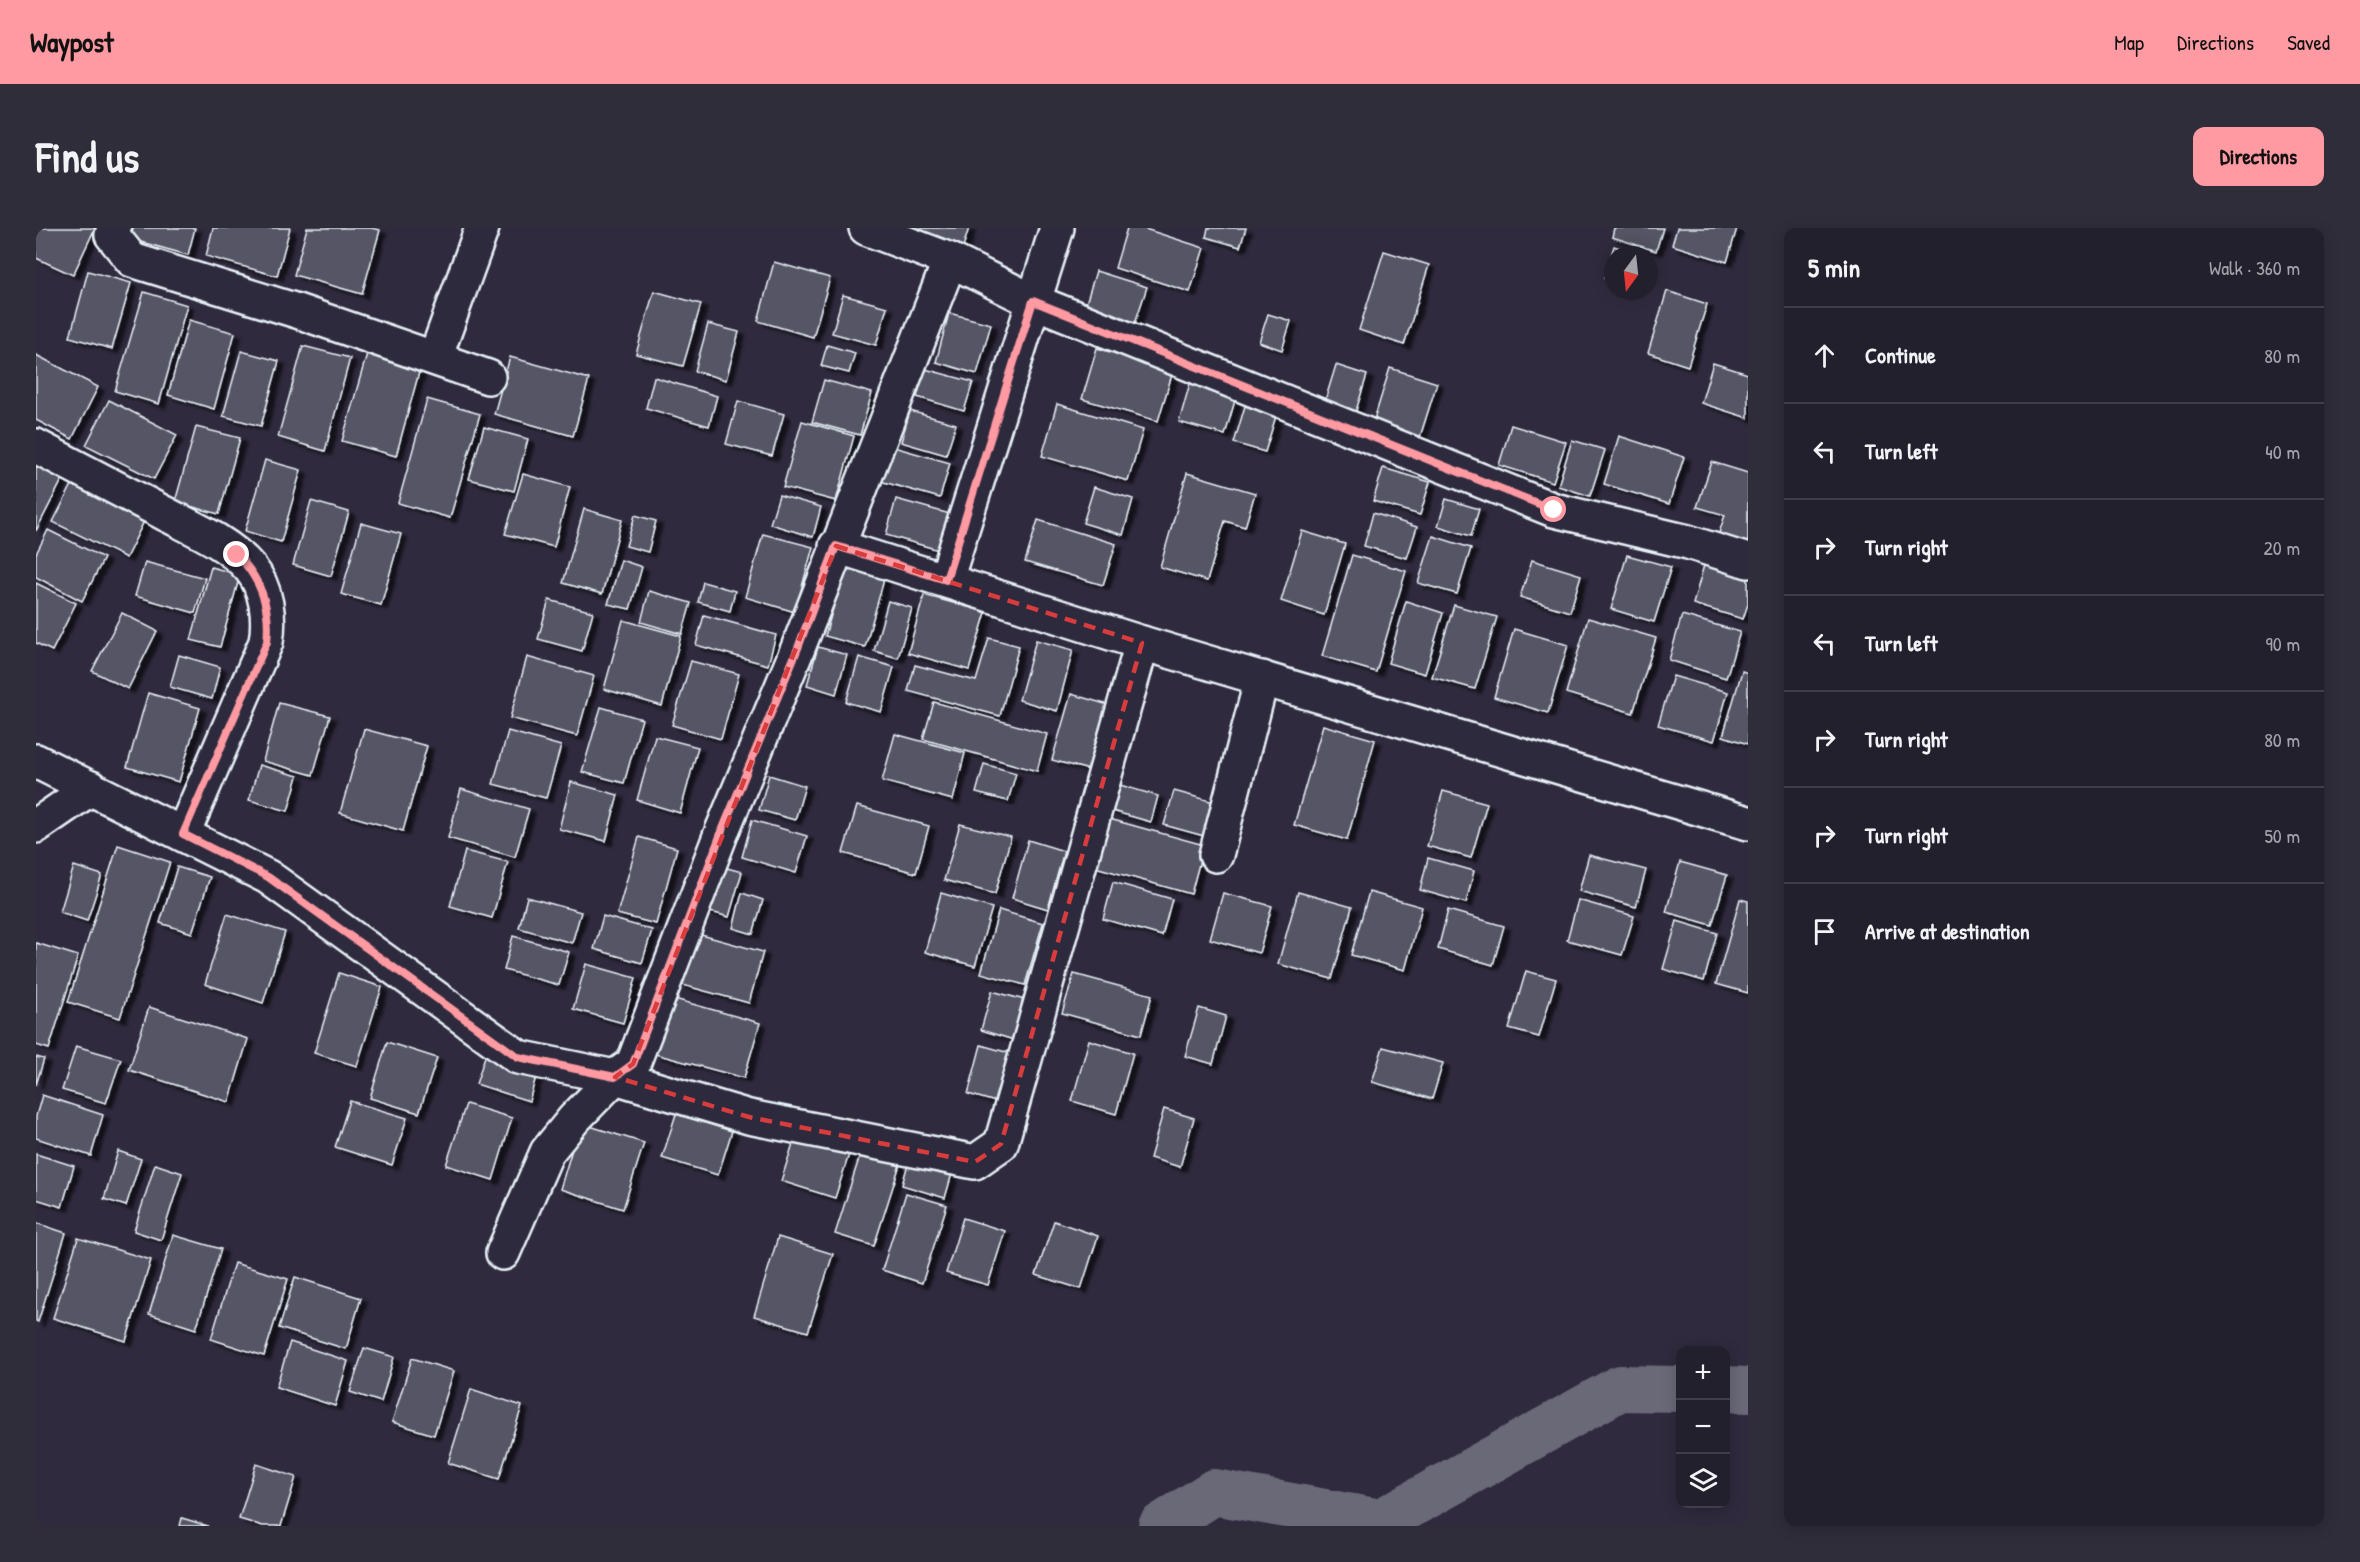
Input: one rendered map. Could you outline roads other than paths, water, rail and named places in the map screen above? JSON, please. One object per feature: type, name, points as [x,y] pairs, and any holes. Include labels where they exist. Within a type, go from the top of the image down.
[{"type":"street","points":[[114,228],[112,235],[132,260],[297,311],[488,377]]},
{"type":"street","points":[[435,358],[482,228]]},
{"type":"street","points":[[866,228],[950,260],[1033,301],[1554,510],[1688,542],[1748,561]]},
{"type":"street","points":[[946,580],[1057,228]]},
{"type":"street","points":[[503,1253],[547,1152],[574,1119],[615,1077],[633,1064],[722,831],[798,648],[836,546],[950,260]]},
{"type":"street","points":[[36,446],[204,534],[237,555],[252,570],[258,581],[269,625],[267,642],[183,834]]},
{"type":"street","points":[[836,546],[1142,643],[1748,823]]},
{"type":"street","points":[[36,761],[268,877],[518,1057],[615,1077],[748,1117],[975,1162],[1001,1144],[1142,643]]},
{"type":"street","points":[[1215,855],[1262,678]]},
{"type":"street","points":[[36,826],[91,788]]},
{"type":"waterway","points":[[1161,1526],[1214,1492],[1380,1522],[1620,1388],[1676,1389]]},
{"type":"waterway","points":[[1730,1389],[1748,1390]]}]
